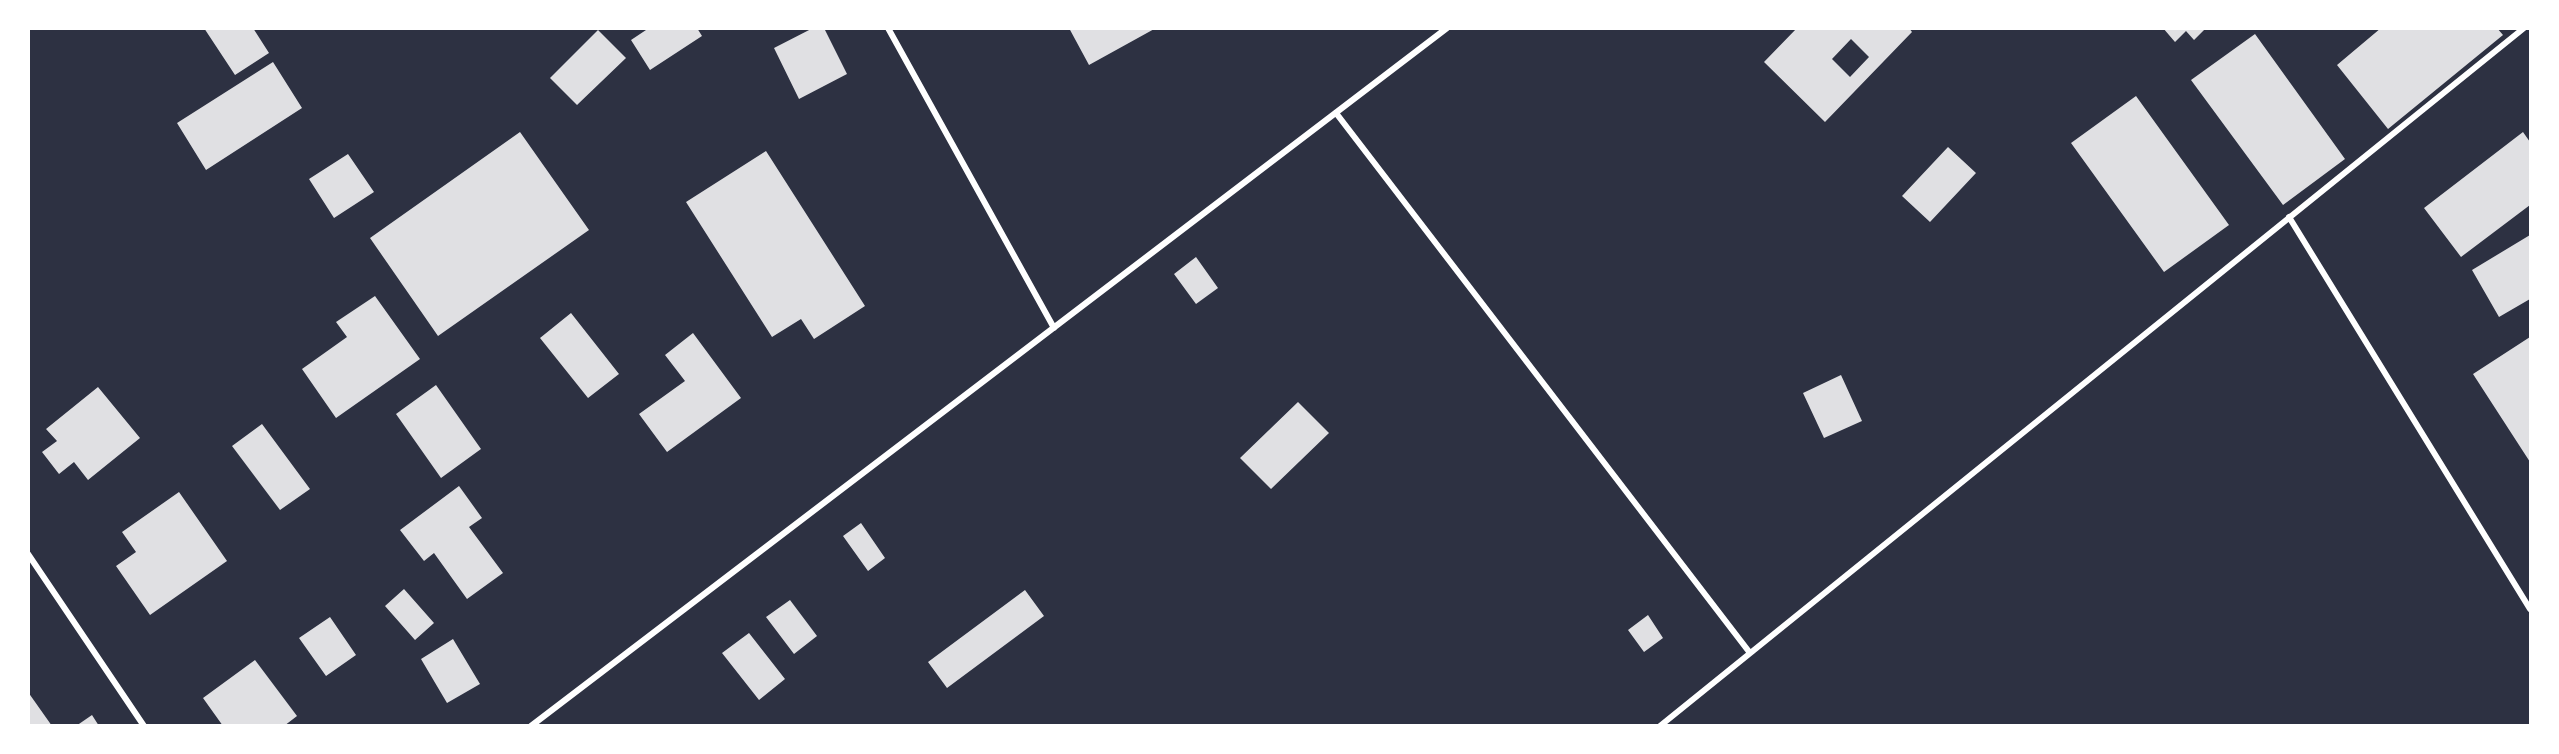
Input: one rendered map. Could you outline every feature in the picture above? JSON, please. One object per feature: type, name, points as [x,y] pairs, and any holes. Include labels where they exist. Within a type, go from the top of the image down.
[{"type":"street","points":[[888,28],[1054,328]]},
{"type":"street","points":[[531,726],[1448,28]]},
{"type":"street","points":[[1660,726],[2523,28]]},
{"type":"street","points":[[1336,113],[1750,652]]},
{"type":"street","points":[[2289,217],[2530,609]]},
{"type":"street","points":[[28,554],[144,726]]},
{"type":"building","points":[[204,28],[253,28],[269,53],[235,75]]},
{"type":"building","points":[[649,28],[697,28],[702,36],[650,70],[631,40]]},
{"type":"building","points":[[813,28],[824,28],[847,74],[799,99],[774,48]]},
{"type":"building","points":[[1069,28],[1156,28],[1089,65]]},
{"type":"building","points":[[1797,28],[1909,28],[1912,32],[1825,122],[1764,62]],"holes":[[[1851,39],[1869,57],[1850,77],[1832,59]]]},
{"type":"building","points":[[2163,28],[2206,28],[2194,40],[2186,31],[2175,42]]},
{"type":"building","points":[[2381,28],[2497,28],[2503,35],[2388,129],[2337,65]]},
{"type":"building","points":[[598,30],[626,58],[577,105],[550,78]]},
{"type":"building","points":[[2255,34],[2345,159],[2283,205],[2191,80]]},
{"type":"building","points":[[273,62],[302,108],[206,170],[177,123]]},
{"type":"building","points":[[2136,96],[2229,225],[2164,272],[2071,143]]},
{"type":"building","points":[[520,132],[589,230],[438,336],[370,238]]},
{"type":"building","points":[[2523,132],[2530,142],[2530,205],[2461,257],[2424,208]]},
{"type":"building","points":[[1948,147],[1976,173],[1930,222],[1902,196]]},
{"type":"building","points":[[766,151],[865,306],[814,339],[801,319],[772,337],[686,202]]},
{"type":"building","points":[[348,154],[374,192],[334,218],[309,179]]},
{"type":"building","points":[[2530,235],[2530,299],[2499,317],[2472,270]]},
{"type":"building","points":[[1196,257],[1218,288],[1196,304],[1174,274]]},
{"type":"building","points":[[375,296],[420,359],[336,418],[302,369],[347,337],[336,322]]},
{"type":"building","points":[[571,313],[619,374],[588,398],[540,338]]},
{"type":"building","points":[[693,333],[741,398],[667,452],[639,414],[685,381],[665,355]]},
{"type":"building","points":[[2530,337],[2530,462],[2473,374]]},
{"type":"building","points":[[1841,375],[1862,421],[1824,438],[1803,393]]},
{"type":"building","points":[[436,385],[481,449],[441,478],[396,414]]},
{"type":"building","points":[[98,387],[140,438],[88,480],[74,462],[59,474],[42,452],[57,441],[46,429]]},
{"type":"building","points":[[1298,402],[1329,433],[1271,489],[1240,458]]},
{"type":"building","points":[[262,424],[310,489],[280,510],[232,446]]},
{"type":"building","points":[[459,486],[482,518],[469,527],[503,573],[467,599],[434,553],[424,561],[400,530]]},
{"type":"building","points":[[179,492],[227,561],[150,615],[116,566],[136,552],[122,532]]},
{"type":"building","points":[[861,523],[885,558],[868,571],[843,536]]},
{"type":"building","points":[[404,589],[434,623],[415,640],[385,606]]},
{"type":"building","points":[[1025,590],[1044,616],[947,688],[928,662]]},
{"type":"building","points":[[790,600],[817,636],[794,654],[766,617]]},
{"type":"building","points":[[1648,615],[1663,638],[1644,652],[1628,630]]},
{"type":"building","points":[[330,617],[356,655],[326,676],[299,638]]},
{"type":"building","points":[[749,633],[785,679],[759,700],[722,653]]},
{"type":"building","points":[[453,639],[480,684],[447,703],[421,659]]},
{"type":"building","points":[[255,660],[297,716],[284,726],[223,726],[203,698]]},
{"type":"building","points":[[28,692],[52,726],[28,726]]},
{"type":"building","points":[[92,715],[99,726],[76,726]]}]
